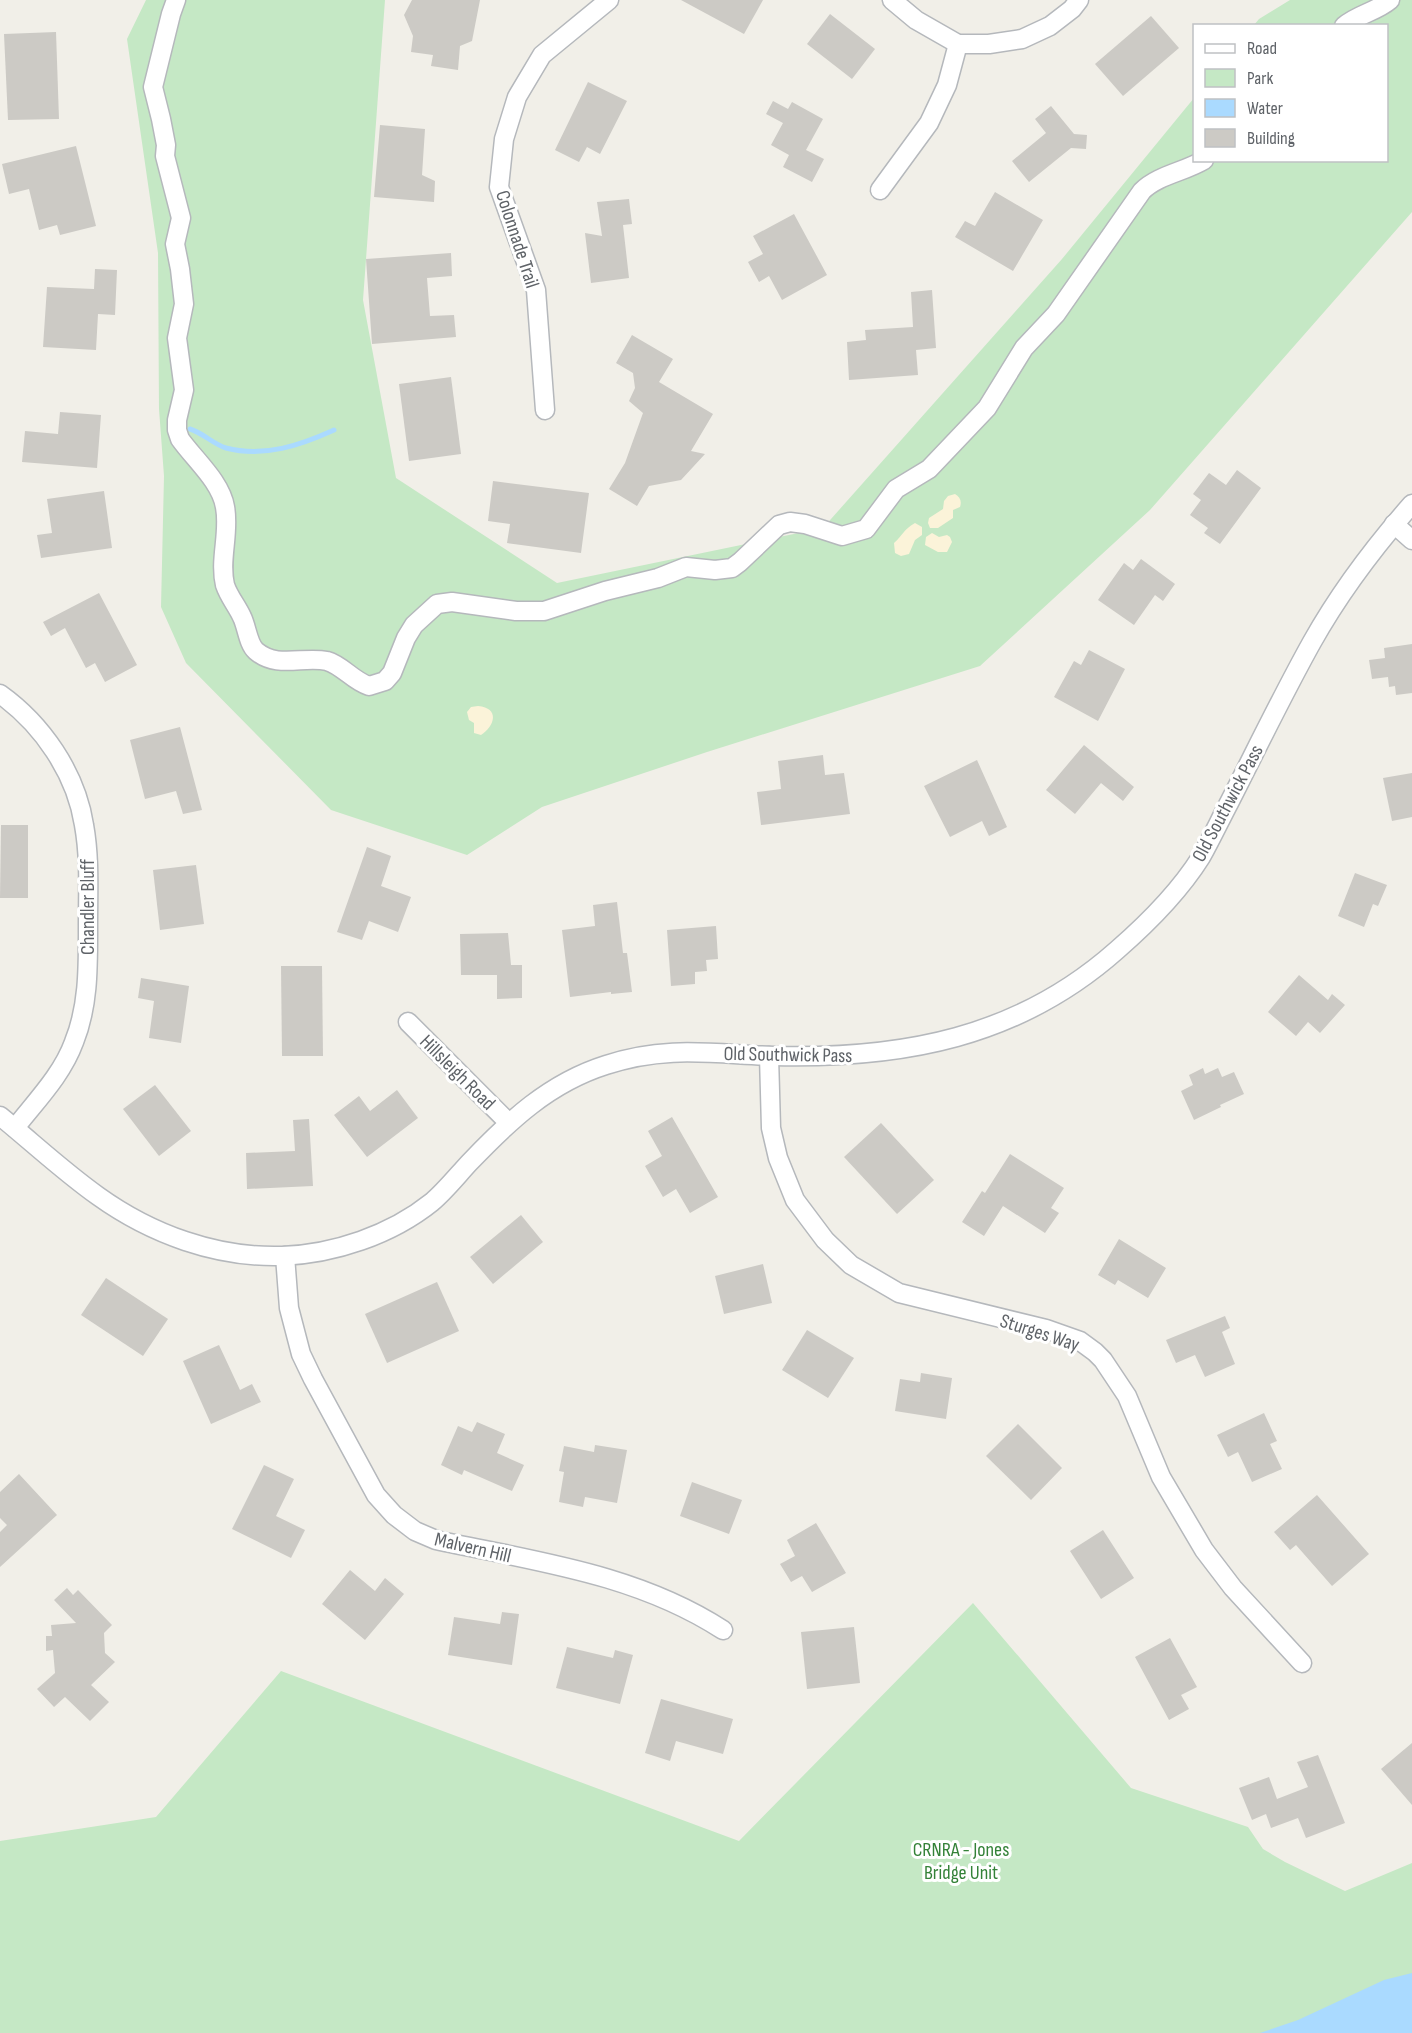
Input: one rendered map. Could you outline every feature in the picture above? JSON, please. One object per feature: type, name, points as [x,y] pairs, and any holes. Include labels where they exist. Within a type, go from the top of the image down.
[{"type":"street","points":[[176,0],[173,4],[153,87],[162,120],[166,145],[165,156],[180,205],[181,218],[175,244],[184,304],[177,338],[184,390],[177,430],[180,440],[219,489],[226,508],[223,558],[225,582],[228,595],[242,616],[254,649],[266,657],[278,660],[326,661],[338,666],[360,683],[369,686],[385,681],[392,673],[406,638],[414,625],[437,604],[452,602],[516,611],[544,611],[605,591],[658,578],[686,567],[715,570],[732,568],[779,525],[790,522],[842,536],[866,529],[896,489],[929,469],[987,408],[1024,348],[1056,314],[1142,191],[1151,182],[1200,162]]},
{"type":"street","name":"Colonnade Trail","points":[[545,410],[536,290],[499,187],[504,139],[517,97],[542,55],[609,0]]},
{"type":"street","points":[[892,0],[916,20],[958,44],[989,44],[1022,39],[1050,26],[1072,9],[1079,0]]},
{"type":"street","points":[[1347,24],[1353,19],[1369,14],[1390,0]]},
{"type":"street","points":[[880,190],[929,123],[947,85],[958,44]]},
{"type":"street","name":"Old Southwick Pass","points":[[0,1116],[98,1196],[150,1227],[184,1241],[219,1250],[254,1256],[285,1256],[325,1251],[364,1240],[401,1222],[432,1202],[508,1122],[532,1102],[563,1083],[593,1069],[626,1058],[647,1053],[690,1051],[828,1057],[873,1054],[921,1047],[1000,1024],[1042,1003],[1079,980],[1116,952],[1161,908],[1200,858],[1314,639],[1350,583],[1394,524],[1412,504]]},
{"type":"street","points":[[1394,524],[1412,540]]},
{"type":"street","name":"Chandler Bluff","points":[[0,694],[40,730],[69,776],[84,823],[88,859],[88,975],[83,1017],[74,1044],[61,1070],[15,1128]]},
{"type":"street","name":"Hillsleigh Road","points":[[408,1022],[508,1122]]},
{"type":"street","name":"Sturges Way","points":[[769,1056],[771,1128],[778,1158],[795,1200],[825,1240],[851,1265],[899,1293],[1046,1329],[1080,1341],[1095,1352],[1127,1396],[1161,1477],[1204,1550],[1233,1588],[1302,1663]]},
{"type":"street","name":"Malvern Hill","points":[[285,1256],[289,1308],[301,1354],[376,1495],[394,1515],[415,1531],[436,1540],[622,1581],[706,1619],[723,1630]]},
{"type":"green space","points":[[146,0],[385,0],[363,300],[396,478],[557,583],[823,528],[1062,259],[1193,99],[1193,162],[1388,162],[1388,24],[1255,24],[1290,0],[1412,0],[1412,212],[1150,510],[980,666],[542,807],[467,855],[331,810],[186,663],[161,607],[164,476],[159,409],[158,253],[127,39]]},
{"type":"green space","name":"CRNRA - Jones Bridge Unit","points":[[973,1603],[1131,1788],[1248,1827],[1263,1849],[1345,1891],[1412,1863],[1412,1988],[1320,2033],[0,2033],[0,1841],[156,1817],[281,1671],[739,1841]]},
{"type":"sand","points":[[955,494],[961,503],[960,507],[953,510],[953,518],[938,528],[930,528],[929,518],[943,509],[944,501],[948,496]]},
{"type":"sand","points":[[915,523],[922,527],[922,535],[915,540],[909,554],[901,556],[895,553],[894,543],[905,530]]},
{"type":"sand","points":[[932,533],[939,537],[947,535],[950,537],[952,542],[947,552],[938,552],[925,545],[926,537]]},
{"type":"sand","points":[[478,706],[490,710],[493,718],[490,727],[481,735],[474,733],[474,723],[469,720],[467,712],[471,707]]},
{"type":"water","points":[[1412,1973],[1412,2033],[1260,2033],[1298,2020],[1384,1980]]},
{"type":"building","points":[[412,0],[480,0],[472,41],[460,46],[458,70],[431,66],[433,55],[411,52],[413,36],[404,15]]},
{"type":"building","points":[[681,0],[763,0],[744,34]]},
{"type":"building","points":[[830,14],[875,49],[852,79],[807,44]]},
{"type":"building","points":[[1151,16],[1179,48],[1123,96],[1095,64]]},
{"type":"building","points":[[56,32],[59,119],[8,120],[4,34]]},
{"type":"building","points":[[588,82],[627,101],[600,154],[587,147],[579,162],[555,150]]},
{"type":"building","points":[[773,101],[788,109],[792,102],[823,119],[806,150],[824,159],[812,182],[783,167],[789,155],[771,145],[783,123],[766,114]]},
{"type":"building","points":[[1051,106],[1074,134],[1087,135],[1086,149],[1071,148],[1029,182],[1012,161],[1046,133],[1035,119]]},
{"type":"building","points":[[380,125],[425,129],[422,175],[435,181],[434,202],[374,197]]},
{"type":"building","points":[[76,146],[96,226],[60,235],[57,225],[39,230],[29,189],[9,194],[2,164]]},
{"type":"building","points":[[995,192],[1043,220],[1013,271],[955,237],[965,221],[975,226]]},
{"type":"building","points":[[629,199],[632,224],[623,225],[629,278],[591,283],[585,233],[602,236],[597,202]]},
{"type":"building","points":[[794,214],[827,275],[782,300],[769,276],[759,282],[748,262],[763,254],[753,236]]},
{"type":"building","points":[[451,253],[452,276],[427,278],[430,316],[454,315],[456,337],[372,344],[366,259]]},
{"type":"building","points":[[95,269],[117,270],[115,315],[98,314],[96,350],[43,347],[47,287],[94,289]]},
{"type":"building","points":[[932,290],[936,348],[916,350],[918,375],[849,380],[847,342],[866,340],[865,330],[913,327],[911,292]]},
{"type":"building","points":[[632,335],[673,359],[659,382],[713,414],[691,451],[705,454],[681,480],[649,486],[637,506],[609,489],[625,463],[643,413],[629,401],[635,388],[633,373],[616,363]]},
{"type":"building","points":[[451,377],[461,454],[409,461],[399,384]]},
{"type":"building","points":[[60,412],[101,415],[97,468],[22,462],[25,431],[58,434]]},
{"type":"building","points":[[1237,470],[1261,488],[1220,544],[1204,533],[1208,528],[1190,515],[1201,500],[1193,494],[1209,473],[1226,485]]},
{"type":"building","points":[[493,481],[589,493],[581,553],[507,543],[510,524],[488,521]]},
{"type":"building","points":[[104,491],[112,548],[41,558],[37,535],[52,533],[47,499]]},
{"type":"building","points":[[1141,559],[1175,584],[1163,601],[1155,595],[1134,625],[1098,600],[1124,563],[1133,570]]},
{"type":"building","points":[[99,593],[137,665],[105,682],[95,663],[86,668],[65,628],[51,636],[43,622]]},
{"type":"building","points":[[1412,644],[1412,693],[1396,695],[1395,686],[1389,687],[1388,677],[1372,679],[1369,660],[1385,658],[1384,648]]},
{"type":"building","points":[[1089,650],[1125,669],[1098,721],[1054,697],[1074,661],[1081,665]]},
{"type":"building","points":[[180,727],[202,810],[183,814],[176,791],[145,799],[130,740]]},
{"type":"building","points":[[1084,745],[1134,787],[1123,801],[1101,783],[1075,814],[1046,790]]},
{"type":"building","points":[[823,755],[825,775],[844,773],[850,814],[761,825],[757,792],[781,789],[778,761]]},
{"type":"building","points":[[977,760],[1007,827],[989,836],[982,821],[950,837],[924,786]]},
{"type":"building","points":[[1412,773],[1412,817],[1392,821],[1383,778]]},
{"type":"building","points":[[1,825],[28,825],[28,898],[0,898]]},
{"type":"building","points":[[367,847],[391,856],[381,886],[411,897],[398,932],[369,921],[362,940],[337,932]]},
{"type":"building","points":[[196,865],[204,924],[160,930],[153,870]]},
{"type":"building","points":[[1355,873],[1387,885],[1378,906],[1373,904],[1364,927],[1338,916]]},
{"type":"building","points":[[617,902],[623,953],[627,953],[632,992],[570,997],[562,930],[595,926],[593,905]]},
{"type":"building","points":[[716,926],[718,959],[706,960],[707,971],[695,972],[695,984],[671,986],[667,930]]},
{"type":"building","points":[[508,933],[511,965],[522,965],[522,998],[497,999],[497,975],[461,975],[460,934]]},
{"type":"building","points":[[281,966],[322,966],[323,1056],[282,1056]]},
{"type":"building","points":[[1299,975],[1328,1000],[1332,994],[1345,1005],[1320,1033],[1308,1022],[1296,1036],[1268,1012]]},
{"type":"building","points":[[141,978],[189,986],[181,1043],[149,1038],[154,1001],[138,998]]},
{"type":"building","points":[[1203,1068],[1205,1074],[1218,1068],[1222,1077],[1234,1072],[1244,1094],[1194,1120],[1181,1091],[1193,1085],[1189,1075]]},
{"type":"building","points":[[155,1085],[191,1131],[159,1156],[123,1109]]},
{"type":"building","points":[[397,1090],[418,1118],[367,1157],[334,1115],[359,1096],[370,1111]]},
{"type":"building","points":[[672,1117],[718,1197],[690,1213],[676,1189],[663,1197],[645,1166],[662,1156],[648,1131]]},
{"type":"building","points":[[309,1119],[313,1186],[247,1189],[246,1153],[295,1151],[293,1120]]},
{"type":"building","points":[[881,1123],[934,1180],[897,1214],[844,1157]]},
{"type":"building","points":[[1010,1154],[1064,1188],[1051,1208],[1059,1213],[1045,1233],[1003,1206],[984,1236],[962,1222],[982,1191],[985,1193]]},
{"type":"building","points":[[521,1215],[543,1242],[493,1284],[470,1257]]},
{"type":"building","points":[[1119,1239],[1166,1268],[1148,1298],[1118,1280],[1115,1285],[1098,1275]]},
{"type":"building","points":[[763,1264],[772,1303],[724,1314],[715,1276]]},
{"type":"building","points":[[106,1278],[168,1319],[143,1356],[81,1315]]},
{"type":"building","points":[[437,1282],[459,1331],[387,1363],[365,1314]]},
{"type":"building","points":[[1225,1316],[1230,1328],[1222,1332],[1235,1364],[1205,1377],[1195,1355],[1176,1363],[1166,1340]]},
{"type":"building","points":[[807,1330],[854,1358],[828,1398],[782,1370]]},
{"type":"building","points":[[219,1345],[240,1390],[252,1384],[261,1402],[211,1424],[183,1361]]},
{"type":"building","points":[[921,1373],[952,1378],[946,1419],[895,1411],[900,1379],[920,1382]]},
{"type":"building","points":[[1264,1413],[1277,1441],[1270,1444],[1282,1469],[1252,1482],[1238,1452],[1228,1457],[1217,1435]]},
{"type":"building","points":[[477,1422],[505,1434],[497,1453],[524,1465],[512,1491],[464,1470],[462,1475],[441,1465],[458,1426],[472,1432]]},
{"type":"building","points":[[1018,1424],[1062,1468],[1031,1500],[986,1456]]},
{"type":"building","points":[[595,1445],[627,1450],[617,1503],[585,1497],[583,1507],[559,1502],[564,1472],[559,1471],[564,1446],[594,1452]]},
{"type":"building","points":[[264,1465],[294,1479],[276,1516],[305,1530],[291,1558],[232,1529]]},
{"type":"building","points":[[19,1474],[57,1515],[0,1567],[0,1532],[7,1525],[0,1518],[0,1492]]},
{"type":"building","points":[[692,1482],[742,1500],[729,1534],[680,1516]]},
{"type":"building","points":[[1317,1495],[1369,1554],[1332,1586],[1296,1545],[1290,1550],[1274,1532]]},
{"type":"building","points":[[816,1523],[846,1573],[812,1592],[802,1576],[791,1582],[780,1564],[795,1556],[787,1540]]},
{"type":"building","points":[[1103,1530],[1134,1578],[1101,1599],[1070,1551]]},
{"type":"building","points":[[350,1570],[375,1591],[385,1578],[404,1594],[365,1640],[322,1604]]},
{"type":"building","points":[[67,1588],[73,1595],[78,1590],[112,1625],[104,1633],[105,1653],[115,1662],[91,1685],[109,1702],[90,1721],[65,1697],[54,1707],[37,1689],[55,1673],[53,1650],[46,1651],[46,1636],[52,1636],[51,1625],[76,1623],[54,1600]]},
{"type":"building","points":[[502,1612],[519,1614],[512,1665],[448,1655],[454,1617],[500,1624]]},
{"type":"building","points":[[854,1627],[860,1683],[807,1689],[801,1632]]},
{"type":"building","points":[[1170,1638],[1197,1687],[1181,1695],[1189,1709],[1169,1720],[1135,1657]]},
{"type":"building","points":[[567,1647],[613,1658],[615,1650],[633,1655],[620,1704],[556,1688]]},
{"type":"building","points":[[661,1699],[733,1719],[723,1754],[676,1741],[670,1761],[645,1753]]},
{"type":"building","points":[[1412,1743],[1412,1805],[1381,1769]]},
{"type":"building","points":[[1318,1755],[1345,1823],[1306,1838],[1298,1818],[1271,1828],[1266,1814],[1252,1820],[1239,1788],[1269,1777],[1277,1799],[1308,1787],[1297,1762]]},
{"type":"waterway","points":[[190,429],[226,448],[254,452],[295,445],[334,430]]}]
